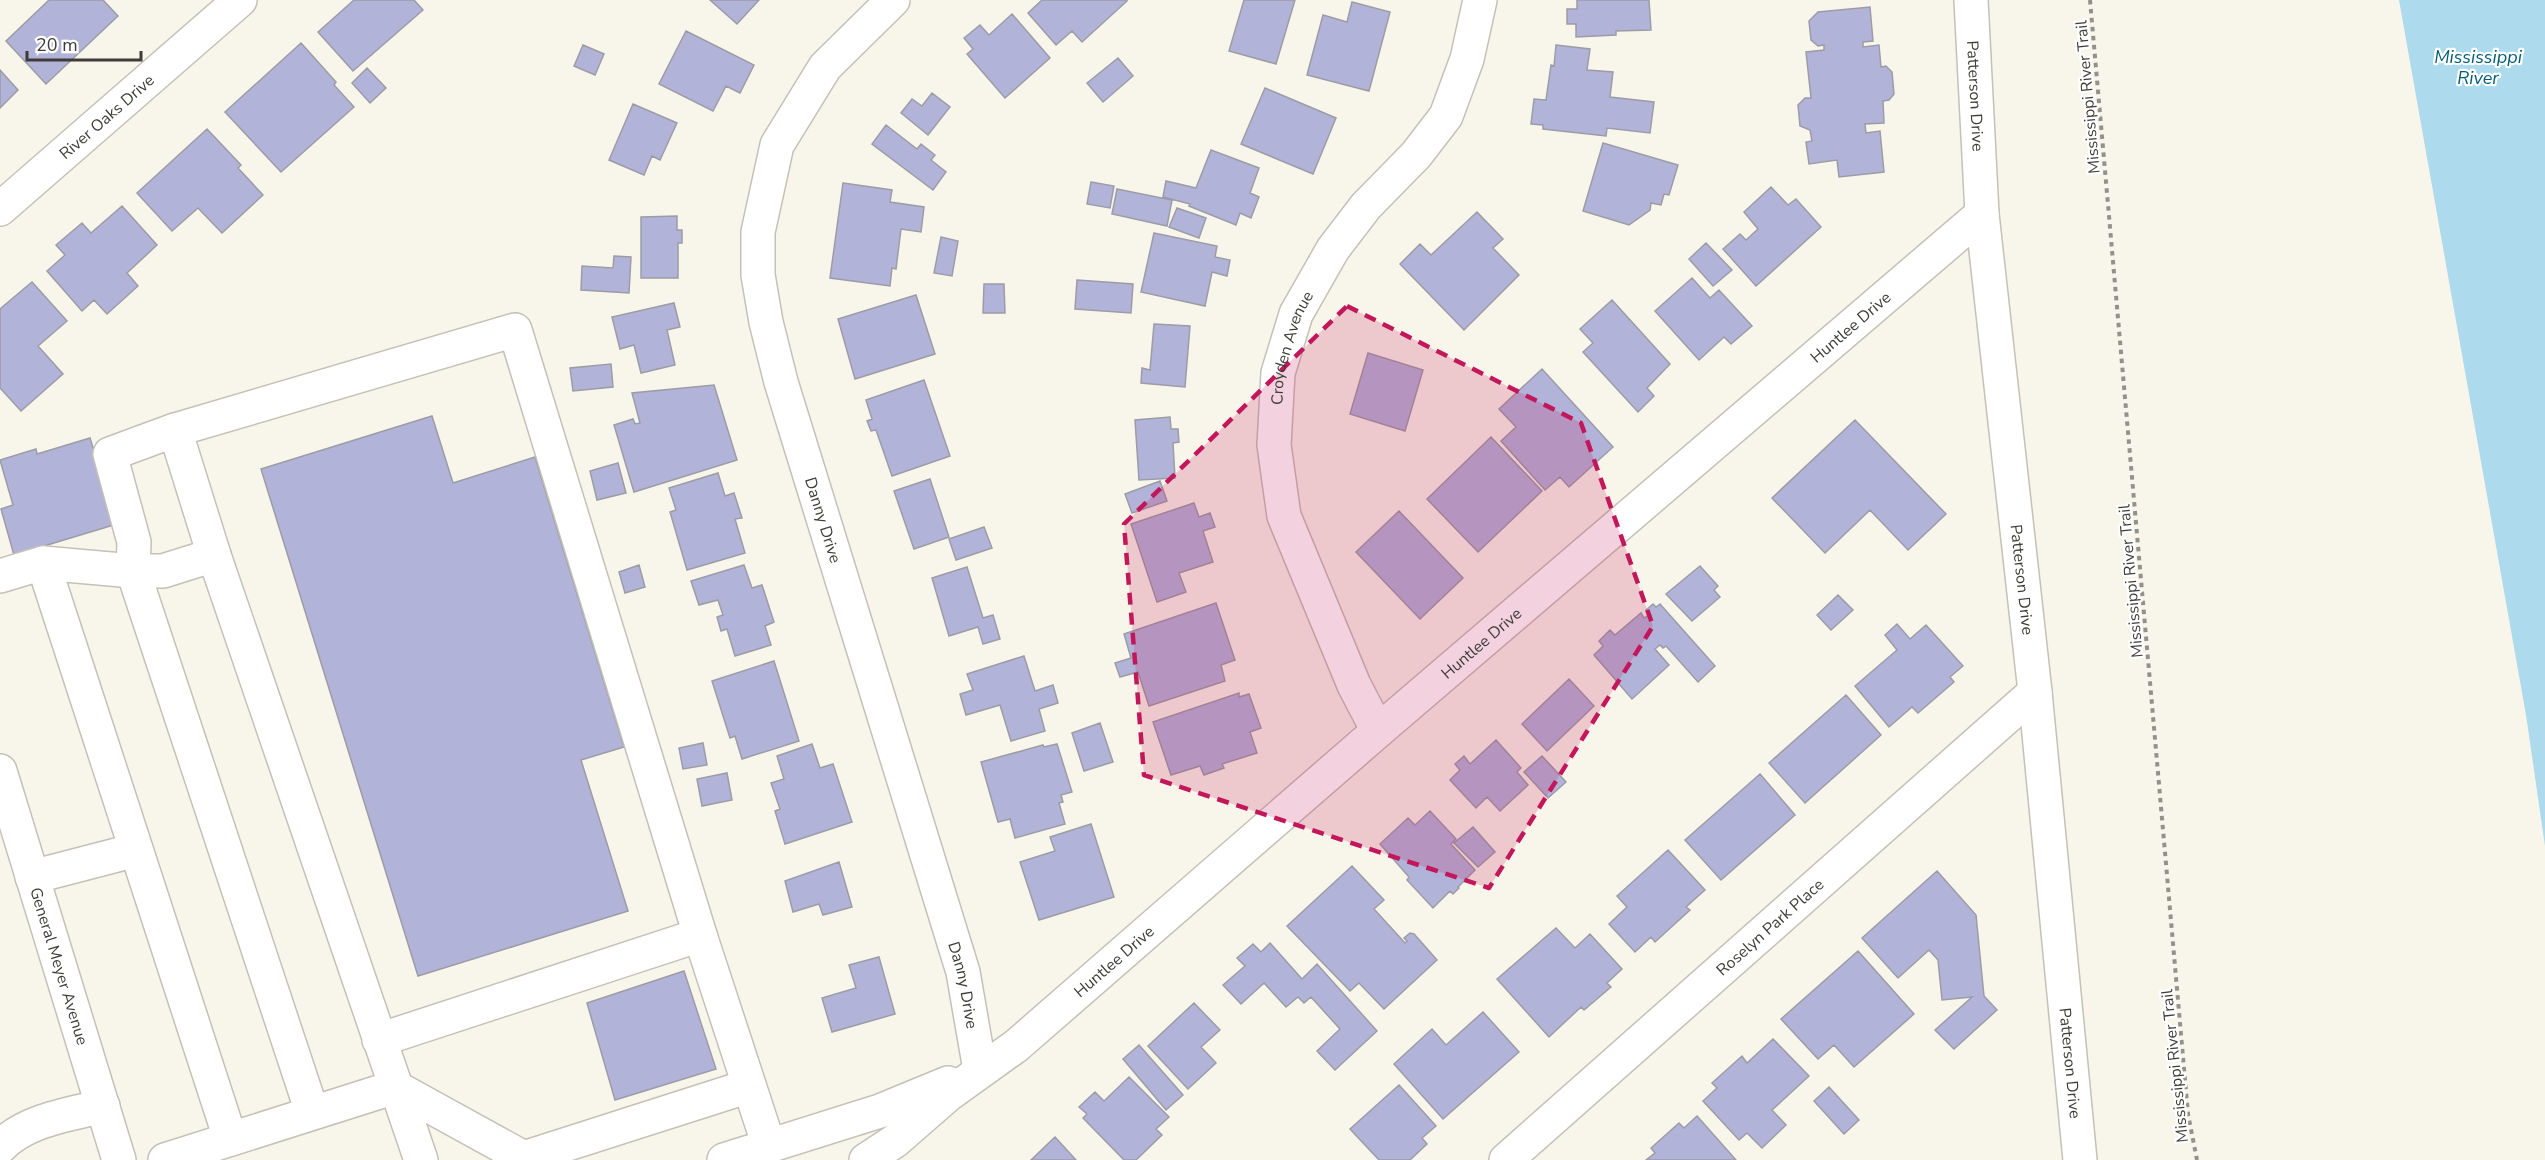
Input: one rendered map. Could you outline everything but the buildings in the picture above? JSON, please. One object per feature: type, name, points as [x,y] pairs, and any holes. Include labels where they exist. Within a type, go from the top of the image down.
[{"type":"street","name":"River Oaks Drive","points":[[0,209],[240,0]]},
{"type":"street","name":"Danny Drive","points":[[893,0],[825,67],[777,145],[758,232],[758,275],[766,322],[781,382],[963,972],[980,1070]]},
{"type":"street","name":"Croyden Avenue","points":[[1378,731],[1354,685],[1284,516],[1274,445],[1278,373],[1296,314],[1333,249],[1366,206],[1416,155],[1446,116],[1467,59],[1480,0]]},
{"type":"street","name":"Patterson Drive","points":[[1971,0],[1982,214],[2035,692],[2080,1160]]},
{"type":"street","name":"Huntlee Drive","points":[[866,1160],[895,1141],[980,1070],[1016,1046],[1378,731],[1982,214]]},
{"type":"street","points":[[312,1112],[132,571],[134,542],[110,454],[175,430],[515,330],[700,935],[769,1146]]},
{"type":"street","points":[[175,430],[214,555],[421,1160]]},
{"type":"street","points":[[0,576],[43,563],[132,571],[163,571],[214,555]]},
{"type":"street","points":[[43,563],[230,1138]]},
{"type":"street","name":"Roselyn Park Place","points":[[1506,1160],[2035,692]]},
{"type":"street","name":"General Meyer Avenue","points":[[0,771],[119,1160]]},
{"type":"street","points":[[32,877],[136,850]]},
{"type":"street","points":[[379,1040],[700,935]]},
{"type":"street","name":"Huntlee Drive","points":[[724,1160],[880,1111],[980,1070]]},
{"type":"street","points":[[165,1160],[395,1087],[524,1158],[749,1086]]},
{"type":"street","points":[[0,1147],[9,1137],[26,1127],[103,1106]]},
{"type":"path","name":"Mississippi River Trail","points":[[2090,0],[2188,1114],[2197,1160]]},
{"type":"highlighted area","points":[[1347,306],[1581,423],[1653,626],[1489,888],[1144,775],[1124,524]]},
{"type":"water","name":"Mississippi River","points":[[2399,0],[2545,0],[2545,846],[2526,715]]}]
